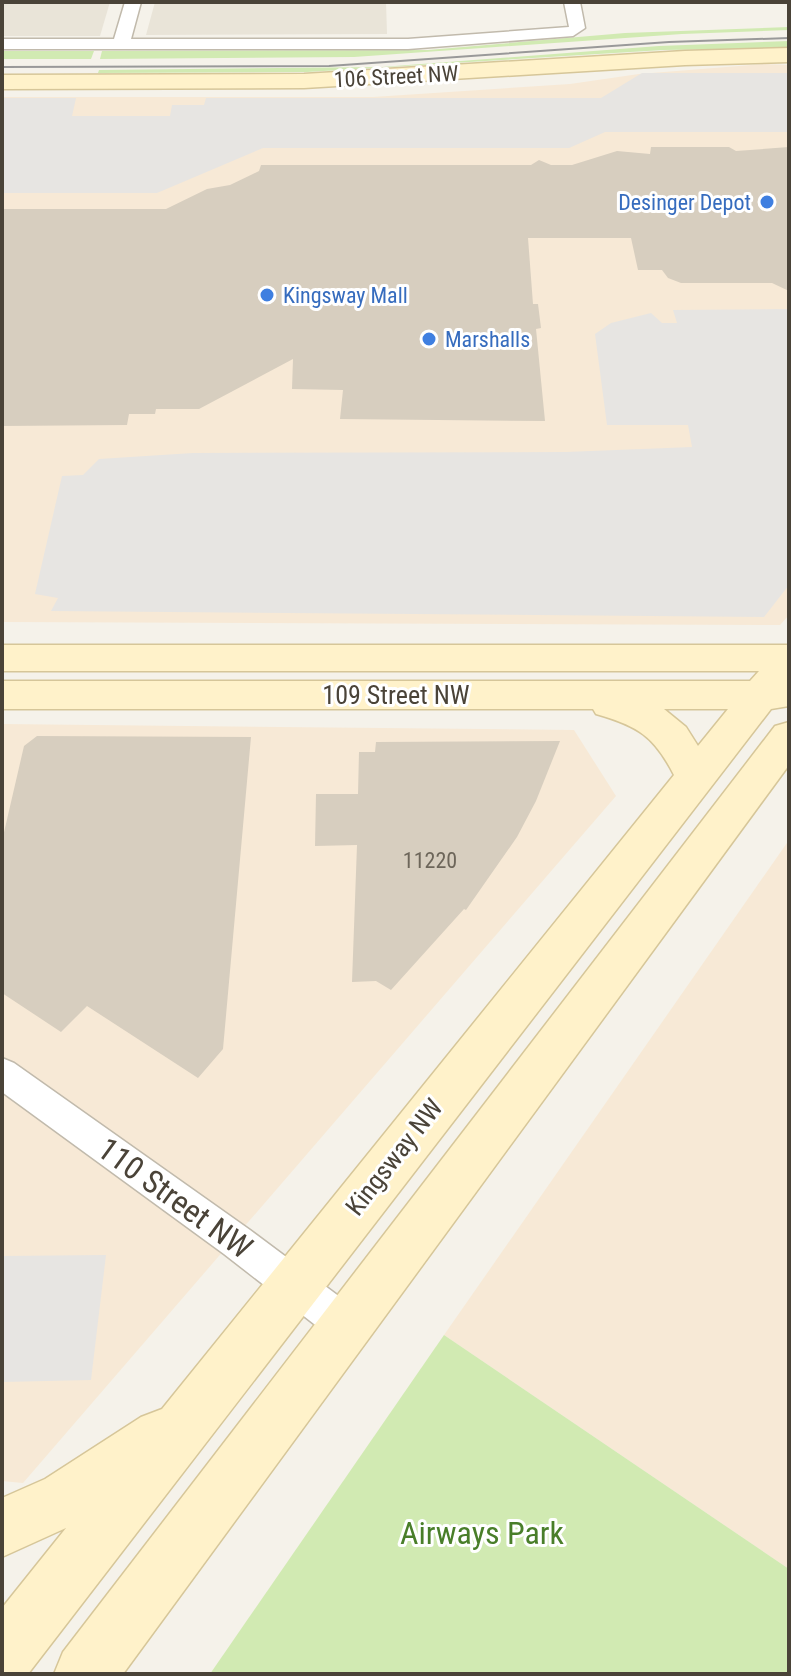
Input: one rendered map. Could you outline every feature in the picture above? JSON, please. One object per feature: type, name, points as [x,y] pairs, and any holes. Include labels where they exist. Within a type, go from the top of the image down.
[{"type":"main road","name":"106 Street NW","points":[[2,82],[304,81],[685,58],[789,55]]},
{"type":"main road","name":"109 Street NW","points":[[4,670],[789,659]]},
{"type":"main road","name":"Kingsway NW","points":[[2,1657],[696,778],[775,695],[789,659]]},
{"type":"main road","name":"109 Street NW","points":[[4,670],[574,696],[775,695]]},
{"type":"main road","points":[[574,696],[656,719],[671,731],[696,778]]},
{"type":"main road","points":[[85,1674],[789,736]]},
{"type":"main road","points":[[2,1528],[65,1499],[192,1416]]},
{"type":"street","points":[[121,44],[133,2]]},
{"type":"street","name":"106 Street NW","points":[[2,44],[408,44],[565,33],[577,28],[572,2]]},
{"type":"street","name":"110 Street NW","points":[[2,1073],[346,1325]]},
{"type":"shaded area","points":[[2,2],[110,2],[100,36],[2,36]]},
{"type":"shaded area","points":[[155,2],[386,2],[387,34],[146,35]]},
{"type":"shaded area","name":"Kingsway Mall","points":[[765,64],[789,65],[789,615],[780,625],[2,622],[2,97],[373,97],[570,84],[639,74]]},
{"type":"shaded area","points":[[642,73],[789,73],[789,132],[605,132],[569,148],[263,148],[157,193],[2,193],[2,98],[76,98],[72,116],[170,116],[172,105],[204,105],[206,98],[601,98]]},
{"type":"shaded area","points":[[789,309],[789,585],[764,617],[51,611],[58,598],[35,594],[62,476],[83,475],[99,459],[193,453],[566,452],[692,447],[688,425],[607,425],[595,334],[611,323],[651,313],[662,323],[677,323],[673,310]]},
{"type":"shaded area","points":[[2,724],[574,730],[616,796],[23,1483],[2,1481]]},
{"type":"shaded area","points":[[789,840],[789,1569],[444,1335]]},
{"type":"shaded area","points":[[106,1255],[91,1380],[2,1382],[2,1256]]},
{"type":"green space","points":[[789,27],[789,30],[682,34],[354,57],[100,59],[102,51],[428,50],[625,33]]},
{"type":"green space","points":[[789,41],[789,48],[663,50],[307,72],[98,73],[99,70],[382,67],[659,46]]},
{"type":"green space","points":[[2,51],[94,51],[91,59],[2,59]]},
{"type":"green space","name":"Airways Park","points":[[444,1335],[789,1569],[789,1674],[210,1674]]},
{"type":"building","name":"Kingsway Mall","points":[[651,147],[729,147],[736,151],[789,147],[789,291],[772,283],[681,283],[668,278],[662,270],[638,270],[631,238],[528,238],[533,304],[538,304],[541,328],[536,329],[545,421],[340,419],[343,390],[292,389],[293,359],[199,409],[156,409],[155,414],[129,414],[127,425],[2,426],[2,209],[166,209],[207,189],[230,185],[259,171],[261,165],[531,165],[539,160],[551,165],[572,165],[617,151],[650,154]]},
{"type":"building","points":[[37,736],[251,737],[223,1049],[198,1078],[87,1006],[61,1032],[2,993],[2,841],[24,746]]},
{"type":"building","points":[[560,741],[536,801],[517,837],[466,910],[391,990],[376,981],[352,982],[357,845],[315,846],[316,794],[358,794],[359,752],[375,752],[376,742]]},
{"type":"tram line","points":[[2,67],[329,66],[669,42],[789,38]]},
{"type":"place","name":"Desinger Depot","points":[[767,202]]},
{"type":"place","name":"Kingsway Mall","points":[[267,295]]},
{"type":"place","name":"Marshalls","points":[[429,339]]}]
